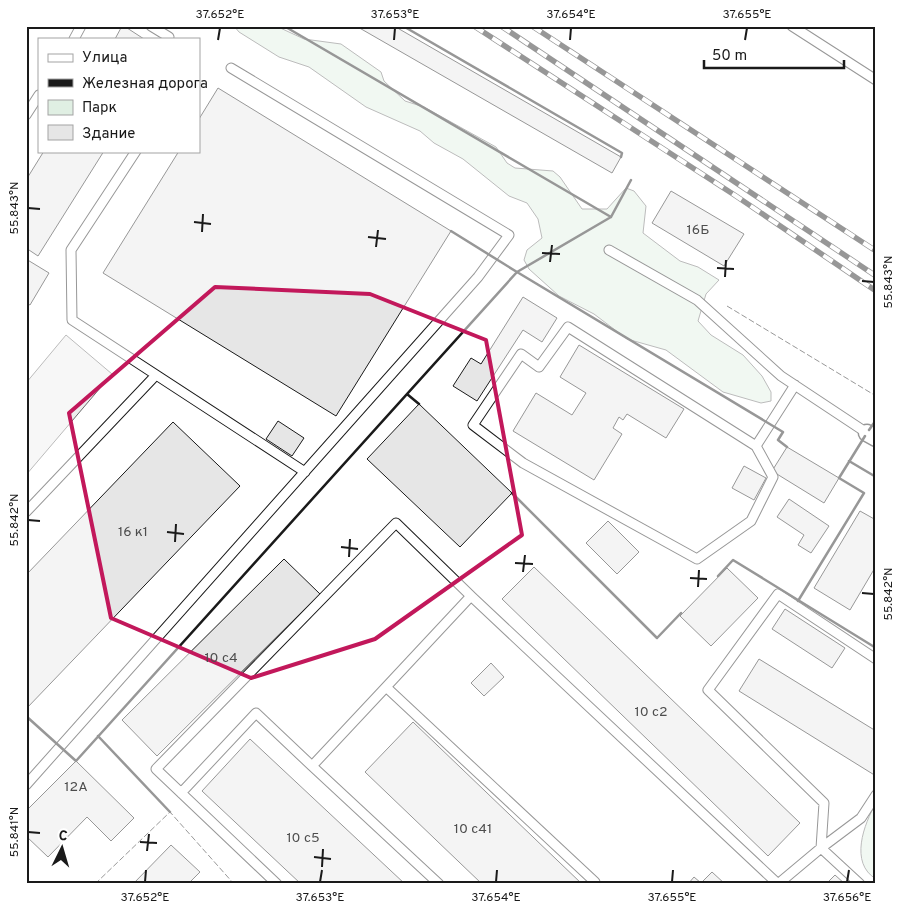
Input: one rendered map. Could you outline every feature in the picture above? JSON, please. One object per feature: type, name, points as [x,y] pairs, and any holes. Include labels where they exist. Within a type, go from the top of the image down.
[{"type":"lane","points":[[75,38],[81,26]]},
{"type":"lane","points":[[150,26],[169,37]]},
{"type":"lane","points":[[792,26],[876,80]]},
{"type":"lane","points":[[26,785],[478,277],[509,235],[231,68]]},
{"type":"lane","points":[[26,115],[38,97]]},
{"type":"lane","points":[[135,152],[71,250],[72,320],[305,472]]},
{"type":"lane","points":[[609,250],[697,300],[781,376],[872,436]]},
{"type":"lane","points":[[568,327],[756,446],[773,477],[751,521],[697,559],[523,463],[473,426],[521,354],[539,367],[568,327]]},
{"type":"lane","points":[[26,512],[156,375]]},
{"type":"lane","points":[[756,446],[795,385]]},
{"type":"lane","points":[[277,884],[156,769],[396,523],[471,596],[778,884],[861,818],[876,795]]},
{"type":"lane","points":[[860,884],[822,848],[824,803],[708,690],[778,594],[876,659]]},
{"type":"lane","points":[[312,766],[471,596]]},
{"type":"lane","points":[[386,687],[595,882]]},
{"type":"lane","points":[[181,793],[256,713],[439,884]]},
{"type":"highlighted area","points":[[215,287],[370,294],[486,340],[522,535],[375,639],[251,678],[111,618],[69,413]]},
{"type":"green space","points":[[234,26],[276,26],[304,39],[341,44],[381,72],[384,81],[405,101],[424,107],[496,147],[507,163],[515,168],[553,171],[560,177],[582,209],[607,209],[626,188],[634,191],[646,206],[643,233],[680,261],[698,267],[719,280],[706,294],[698,321],[711,335],[743,355],[762,376],[771,392],[771,401],[761,403],[723,392],[666,350],[627,339],[594,314],[559,296],[529,269],[524,260],[527,250],[542,238],[538,219],[527,203],[509,196],[463,159],[434,143],[420,131],[366,107],[309,67],[279,57],[239,32]]},
{"type":"green space","points":[[876,803],[876,879],[868,872],[863,863],[861,843],[867,821]]},
{"type":"shaded area","points":[[66,335],[112,374],[26,475],[26,383]]},
{"type":"building","points":[[122,26],[124,26],[142,38],[116,38]]},
{"type":"building","points":[[356,26],[394,26],[621,157],[612,173]]},
{"type":"building","points":[[218,88],[451,231],[336,416],[103,273],[178,152],[200,152],[200,117]]},
{"type":"building","points":[[43,152],[103,152],[38,256],[26,248],[26,180]]},
{"type":"building","points":[[671,191],[744,234],[724,266],[652,223]]},
{"type":"building","points":[[26,259],[49,273],[30,305],[26,303]]},
{"type":"building","points":[[523,297],[557,318],[542,342],[523,330],[477,401],[453,386],[471,358],[481,364]]},
{"type":"building","points":[[579,345],[684,409],[666,438],[627,414],[623,420],[619,417],[613,428],[622,434],[594,480],[513,431],[536,393],[572,415],[586,393],[560,377]]},
{"type":"building","points":[[419,404],[512,493],[460,547],[367,459]]},
{"type":"building","points":[[278,421],[304,438],[292,456],[266,439]]},
{"type":"building","points":[[173,422],[240,486],[26,709],[26,575]]},
{"type":"building","points":[[787,447],[839,478],[824,503],[772,471]]},
{"type":"building","points":[[744,466],[766,478],[754,500],[732,488]]},
{"type":"building","points":[[789,499],[829,526],[811,553],[798,545],[804,535],[777,517]]},
{"type":"building","points":[[860,511],[876,520],[876,566],[850,610],[814,588]]},
{"type":"building","points":[[608,521],[639,552],[617,574],[586,543]]},
{"type":"building","points":[[284,559],[320,594],[157,756],[122,720]]},
{"type":"building","points":[[534,567],[800,823],[768,856],[502,599]]},
{"type":"building","points":[[727,568],[758,598],[711,646],[680,616]]},
{"type":"building","points":[[785,609],[845,648],[832,668],[772,629]]},
{"type":"building","points":[[759,659],[876,731],[876,776],[739,691]]},
{"type":"building","points":[[491,663],[504,677],[484,696],[471,683]]},
{"type":"building","points":[[413,722],[582,884],[482,884],[365,772]]},
{"type":"building","points":[[250,739],[405,884],[301,884],[202,791]]},
{"type":"building","points":[[76,761],[134,818],[111,841],[87,817],[48,857],[26,836],[26,811]]},
{"type":"building","points":[[171,845],[200,872],[188,884],[133,884]]},
{"type":"building","points":[[712,872],[725,884],[688,884],[694,877],[701,883]]},
{"type":"building","points":[[835,875],[845,884],[826,884]]},
{"type":"railway","points":[[474,26],[736,196],[876,291]]},
{"type":"railway","points":[[501,26],[876,276]]},
{"type":"railway","points":[[532,26],[876,251]]},
{"type":"fence","points":[[727,306],[876,396]]},
{"type":"fence","points":[[95,884],[170,812],[234,884]]},
{"type":"wall","points":[[284,26],[611,217]]},
{"type":"wall","points":[[403,26],[622,153],[621,157]]},
{"type":"wall","points":[[26,716],[76,761],[517,272],[611,217],[631,180]]},
{"type":"wall","points":[[451,231],[783,432],[778,440],[787,447]]},
{"type":"wall","points":[[407,394],[419,404]]},
{"type":"wall","points":[[869,430],[876,420]]},
{"type":"wall","points":[[798,601],[864,493],[839,478],[865,436]]},
{"type":"wall","points":[[849,461],[876,477]]},
{"type":"wall","points":[[512,493],[657,638],[681,613]]},
{"type":"wall","points":[[718,576],[733,560],[876,648]]},
{"type":"wall","points":[[98,736],[170,812]]}]
